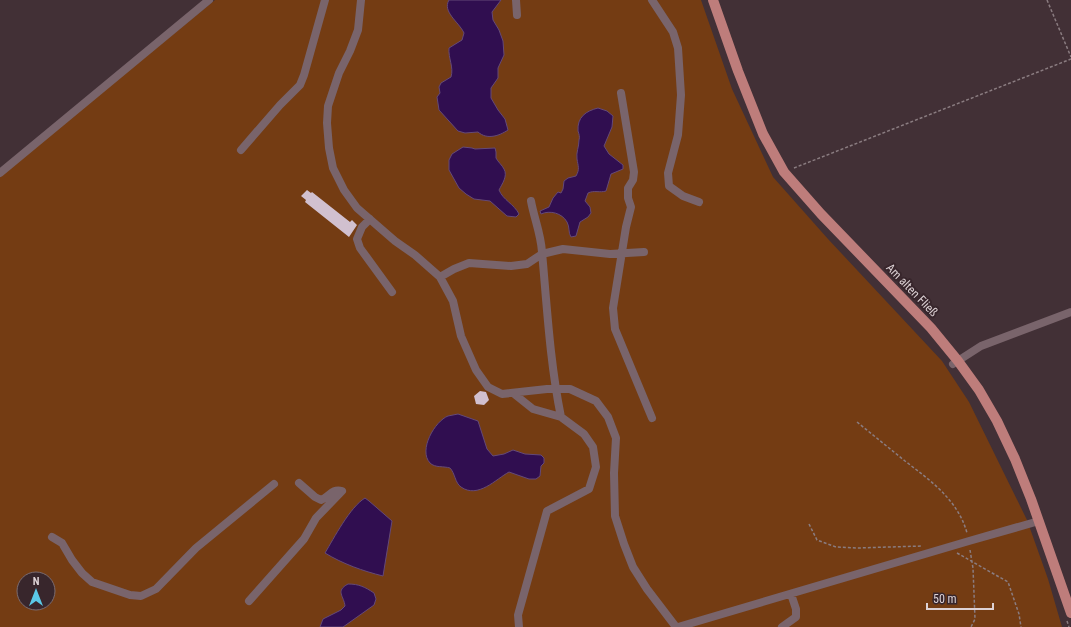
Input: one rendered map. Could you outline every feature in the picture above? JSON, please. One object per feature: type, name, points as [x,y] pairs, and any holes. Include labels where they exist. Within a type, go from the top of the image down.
[{"type":"main road","name":"Am alten Fließ","points":[[713,0],[738,71],[763,134],[784,172],[821,214],[930,328],[955,363],[979,390],[998,421],[1015,459],[1039,521],[1069,617]]},
{"type":"street","points":[[0,173],[209,0]]},
{"type":"street","points":[[240,150],[300,85],[325,0]]},
{"type":"street","points":[[362,0],[358,30],[339,73],[328,106],[327,123],[329,148],[333,168],[344,190],[357,208],[440,277],[453,301],[461,336],[476,370],[488,387],[502,394],[570,389],[596,401],[608,417],[616,438],[614,473],[615,516],[632,567],[677,627],[969,540],[1039,521]]},
{"type":"street","points":[[516,0],[517,15]]},
{"type":"street","points":[[652,0],[673,32],[678,48],[681,95],[678,135],[668,173],[669,186],[683,196],[699,202]]},
{"type":"street","points":[[621,93],[634,172],[633,180],[628,188],[628,198],[631,207],[621,254],[613,308],[613,318],[615,329],[652,418]]},
{"type":"street","points":[[531,201],[542,254],[555,389],[561,417]]},
{"type":"street","points":[[370,219],[362,228],[357,239],[360,248],[392,292]]},
{"type":"street","points":[[440,277],[469,263],[511,266],[527,264],[542,254],[563,249],[610,254],[644,252]]},
{"type":"street","points":[[955,363],[981,346],[1071,312]]},
{"type":"street","points":[[513,393],[534,409],[561,417],[584,434],[593,447],[596,467],[589,489],[547,511],[518,615],[519,627]]},
{"type":"street","points":[[249,602],[304,539],[316,518],[342,491],[337,490],[332,492],[321,500],[315,497],[299,483]]},
{"type":"street","points":[[52,537],[62,543],[72,560],[82,573],[92,582],[130,595],[141,596],[156,589],[196,548],[274,484]]},
{"type":"street","points":[[782,627],[796,617],[796,609],[791,594]]},
{"type":"path","points":[[784,172],[1071,58],[1047,0]]},
{"type":"path","points":[[857,422],[936,486],[951,501],[964,522],[969,540],[973,568],[975,619],[971,627]]},
{"type":"path","points":[[1069,617],[1069,627]]},
{"type":"shaded area","points":[[215,0],[701,0],[732,89],[773,177],[828,239],[942,361],[969,402],[1027,520],[1048,579],[1062,627],[0,627],[0,176]]},
{"type":"shaded area","points":[[449,0],[501,0],[492,12],[493,20],[503,41],[504,55],[498,68],[498,78],[491,88],[491,98],[505,119],[508,130],[501,134],[485,136],[478,132],[465,133],[458,131],[439,110],[437,97],[440,93],[439,87],[441,83],[451,77],[452,73],[449,48],[462,40],[464,33],[449,13],[447,4]]},
{"type":"shaded area","points":[[598,108],[607,111],[613,116],[612,127],[604,146],[609,154],[623,165],[623,169],[611,174],[606,191],[588,193],[585,201],[590,207],[591,213],[580,222],[576,236],[571,237],[568,224],[562,216],[552,212],[541,214],[540,211],[549,207],[553,198],[558,192],[561,193],[564,181],[568,178],[576,176],[578,169],[577,156],[579,122],[583,115]]},
{"type":"shaded area","points":[[463,147],[475,149],[495,148],[496,158],[505,172],[504,180],[499,190],[503,197],[519,214],[516,217],[507,216],[490,201],[474,199],[459,188],[449,170],[449,160],[452,154]]},
{"type":"shaded area","points":[[458,414],[478,421],[487,449],[493,456],[504,454],[513,450],[525,454],[541,455],[544,458],[544,463],[541,466],[540,476],[536,479],[529,479],[509,472],[486,487],[474,491],[461,487],[457,483],[450,468],[432,465],[430,463],[426,451],[430,436],[438,424],[448,416]]},
{"type":"shaded area","points":[[365,498],[392,521],[383,576],[353,567],[325,553],[348,515],[359,502]]},
{"type":"shaded area","points":[[348,584],[362,586],[374,593],[376,599],[374,605],[343,627],[320,627],[323,619],[341,610],[345,606],[341,591]]},
{"type":"building","points":[[307,190],[311,193],[312,192],[350,222],[352,220],[357,225],[349,237],[305,202],[306,200],[301,196]]},
{"type":"building","points":[[480,391],[486,392],[489,400],[484,405],[476,404],[474,396]]}]
